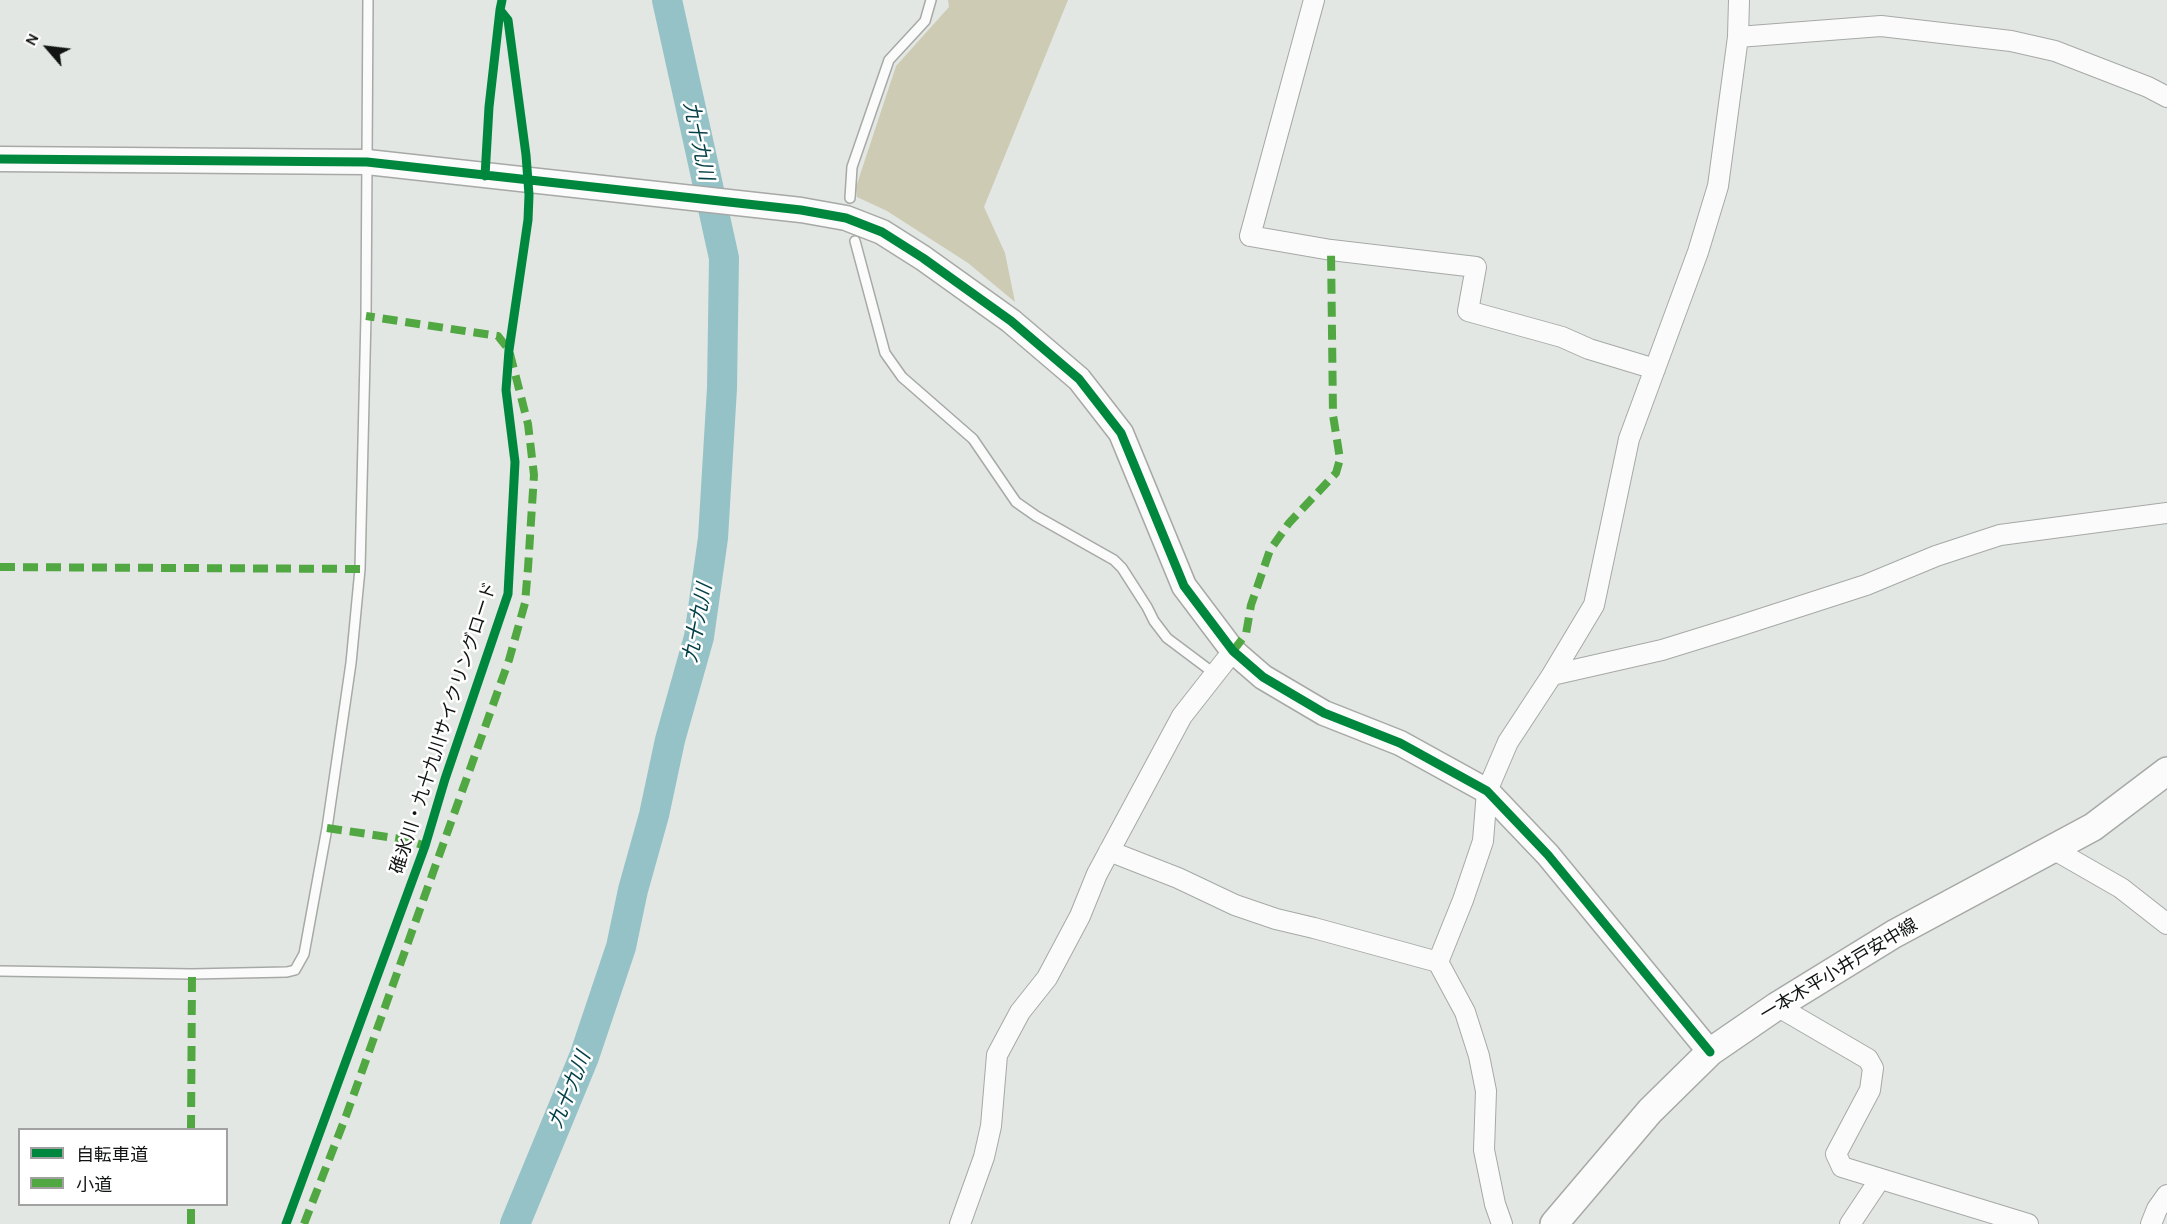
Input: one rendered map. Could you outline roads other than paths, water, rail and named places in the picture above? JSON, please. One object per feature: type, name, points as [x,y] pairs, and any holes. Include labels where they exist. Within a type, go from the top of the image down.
[{"type":"main road","name":"一本木平小井戸安中線","points":[[1554,1224],[1650,1111],[1710,1052],[1777,1006],[1894,934],[2093,827],[2167,771]]},
{"type":"street","points":[[1314,0],[1250,236],[1331,250],[1476,267],[1468,311],[1562,337],[1589,349],[1655,369]]},
{"type":"street","points":[[1438,962],[1463,900],[1483,841],[1487,791],[1508,742],[1594,605],[1629,439],[1698,252],[1718,186],[1738,38],[1739,0]]},
{"type":"street","points":[[1738,38],[1881,26],[2010,41],[2055,51],[2148,87],[2167,97]]},
{"type":"street","points":[[0,159],[367,162],[760,205],[846,218],[882,232],[923,258],[1011,321],[1079,379],[1121,433],[1185,586],[1233,651],[1263,677],[1324,712],[1400,743],[1487,791],[1555,864],[1710,1052]]},
{"type":"street","points":[[1552,675],[1662,650],[1866,585],[1936,556],[2000,535],[2031,529],[2167,513]]},
{"type":"street","points":[[960,1224],[984,1157],[992,1126],[997,1055],[1020,1012],[1047,978],[1080,916],[1097,874],[1182,716],[1233,651]]},
{"type":"street","points":[[2054,849],[2121,888],[2167,924]]},
{"type":"street","points":[[1109,851],[1178,878],[1235,905],[1276,919],[1438,962],[1465,1012],[1479,1056],[1486,1091],[1484,1150],[1495,1204],[1502,1224]]},
{"type":"street","points":[[1777,1006],[1868,1059],[1873,1068],[1870,1090],[1836,1154],[1842,1167],[2028,1224]]},
{"type":"street","points":[[1850,1224],[1880,1179]]},
{"type":"street","points":[[2151,1224],[2167,1195]]},
{"type":"lane","points":[[0,971],[192,974],[287,972],[295,970],[304,954],[327,828],[351,663],[360,570],[368,0]]},
{"type":"lane","points":[[850,198],[852,167],[889,60],[925,21],[931,0]]},
{"type":"lane","points":[[855,241],[885,353],[896,370],[973,439],[1016,502],[1036,516],[1114,560],[1122,568],[1167,638],[1215,674]]},
{"type":"waterway","name":"九十九川","points":[[515,1224],[584,1057],[621,947],[670,740],[699,637],[713,538],[722,388],[724,258],[667,0]]}]
